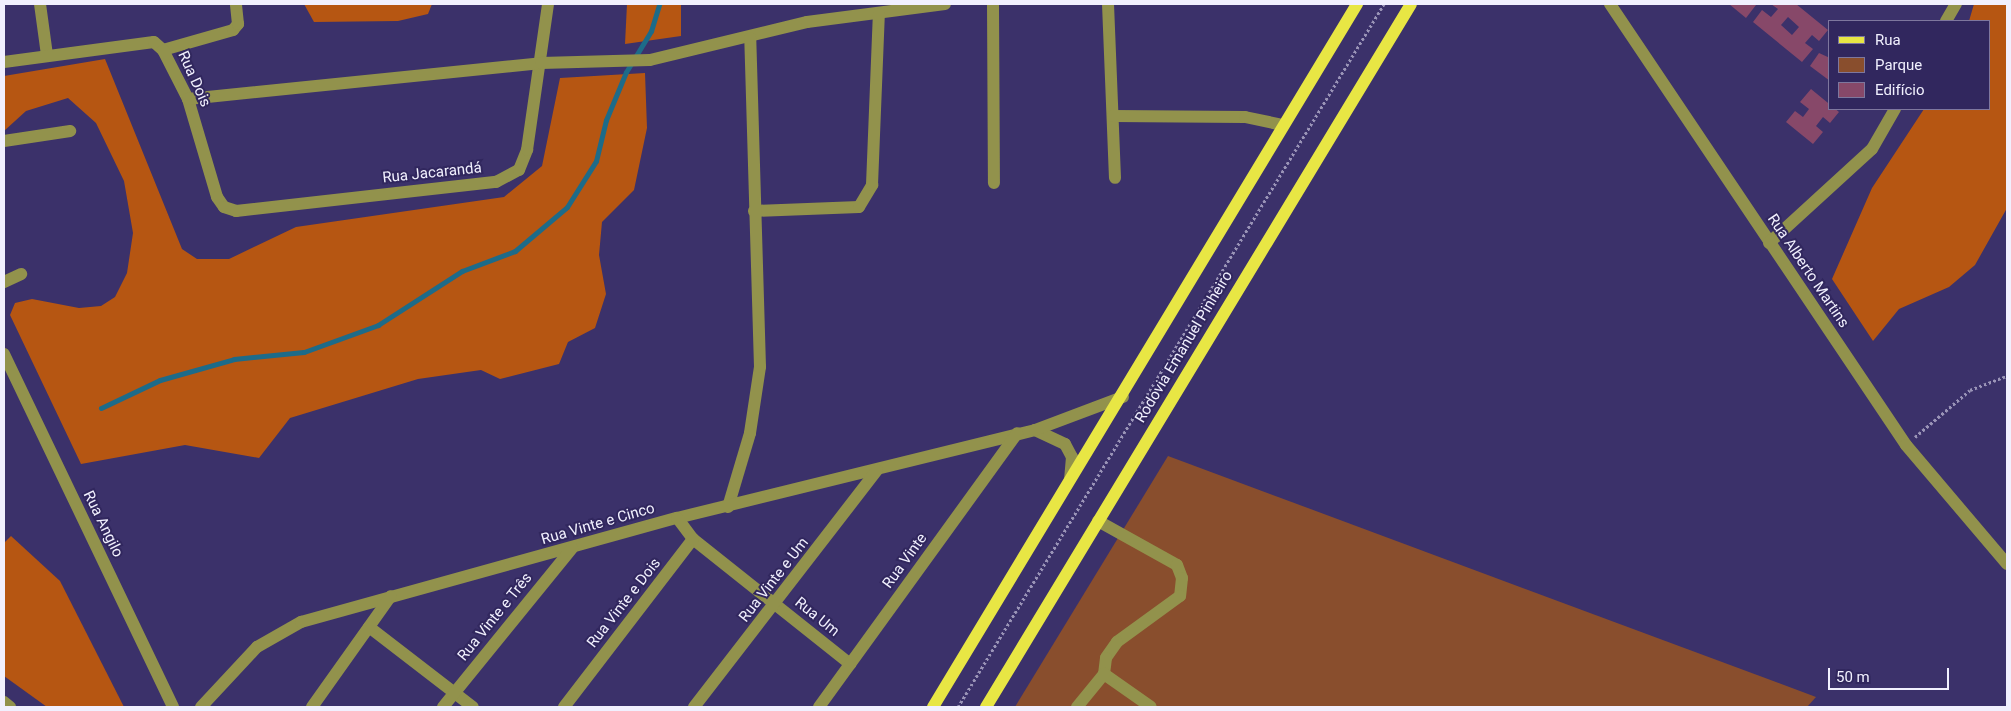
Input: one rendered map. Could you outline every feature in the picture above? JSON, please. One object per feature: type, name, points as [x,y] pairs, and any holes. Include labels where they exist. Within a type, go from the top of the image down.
[{"type":"main road","name":"Rodovia Emanuel Pinheiro","points":[[933,707],[1070,478],[1122,397],[1357,4]]},
{"type":"main road","name":"Rodovia Emanuel Pinheiro","points":[[986,707],[1411,4]]},
{"type":"street","points":[[40,4],[47,55]]},
{"type":"street","points":[[164,50],[233,30],[238,24],[236,4]]},
{"type":"street","points":[[541,63],[548,4]]},
{"type":"street","points":[[188,98],[541,63],[650,60],[750,38],[807,22],[945,4]]},
{"type":"street","points":[[993,4],[994,183]]},
{"type":"street","points":[[1108,4],[1115,178]]},
{"type":"street","name":"Rua Alberto Martins","points":[[1610,4],[1906,445],[1991,548],[2007,564]]},
{"type":"street","points":[[1947,20],[1956,4]]},
{"type":"street","points":[[754,210],[859,207],[872,185],[879,14]]},
{"type":"street","points":[[728,507],[750,433],[760,367],[759,256],[754,210],[750,38]]},
{"type":"street","name":"Rua Dois","points":[[4,62],[141,41],[154,42],[164,50],[188,98],[217,197],[224,207],[236,210]]},
{"type":"street","name":"Rua Jacarandá","points":[[236,210],[496,182],[519,170],[527,150],[541,63]]},
{"type":"street","points":[[1769,243],[1872,149],[1894,110]]},
{"type":"street","points":[[1113,116],[1245,116],[1283,125]]},
{"type":"street","points":[[4,141],[70,131]]},
{"type":"street","points":[[4,282],[21,274]]},
{"type":"street","name":"Rua Angilo","points":[[4,354],[173,707]]},
{"type":"street","name":"Rua Vinte e Cinco","points":[[201,707],[257,647],[285,627],[677,518],[1035,430],[1122,397]]},
{"type":"street","points":[[1035,430],[1064,444],[1072,457],[1070,478]]},
{"type":"street","name":"Rua Vinte","points":[[818,707],[1017,433]]},
{"type":"street","name":"Rua Vinte e Um","points":[[694,707],[776,604],[877,470]]},
{"type":"street","points":[[677,518],[693,539]]},
{"type":"street","points":[[1077,707],[1104,674],[1117,642],[1180,596],[1182,578],[1176,564],[1098,521]]},
{"type":"street","name":"Rua Um","points":[[693,539],[850,664]]},
{"type":"street","name":"Rua Vinte e Dois","points":[[564,707],[693,539]]},
{"type":"street","name":"Rua Vinte e Três","points":[[443,707],[572,548]]},
{"type":"street","points":[[312,707],[391,596]]},
{"type":"street","points":[[369,627],[473,707]]},
{"type":"street","points":[[1104,674],[1151,707]]},
{"type":"street","points":[[4,702],[10,707]]},
{"type":"path","points":[[958,707],[1384,4]]},
{"type":"path","points":[[1906,445],[1970,390],[2007,376]]},
{"type":"green space","points":[[1168,456],[1816,697],[1807,707],[1015,707]]},
{"type":"shaded area","points":[[304,4],[432,4],[428,14],[398,21],[314,22]]},
{"type":"shaded area","points":[[627,4],[681,4],[681,36],[625,44]]},
{"type":"shaded area","points":[[1974,4],[2007,4],[2007,208],[1975,265],[1949,287],[1899,309],[1873,341],[1832,279],[1872,188],[1923,110],[1991,110],[1991,20],[1969,20]]},
{"type":"shaded area","points":[[105,59],[182,249],[197,259],[229,259],[296,227],[504,197],[542,166],[560,78],[645,73],[647,128],[634,190],[602,222],[599,255],[606,294],[595,328],[568,342],[559,364],[500,379],[481,370],[418,379],[290,418],[259,458],[185,445],[81,464],[10,315],[15,303],[32,299],[79,308],[101,306],[115,297],[127,273],[133,233],[124,181],[96,123],[68,98],[26,111],[4,131],[4,76]]},
{"type":"shaded area","points":[[11,536],[60,581],[124,707],[47,707],[4,676],[4,543]]},
{"type":"building","points":[[1729,4],[1754,4],[1756,5],[1746,18]]},
{"type":"building","points":[[1771,4],[1796,4],[1828,30],[1819,41],[1812,35],[1805,43],[1813,49],[1802,62],[1753,22],[1762,10],[1771,17],[1778,9]],"holes":[[[1788,17],[1799,27],[1792,35],[1781,25]]]},
{"type":"building","points":[[1819,53],[1828,57],[1828,80],[1810,66]]},
{"type":"building","points":[[1811,89],[1828,103],[1828,110],[1837,110],[1839,112],[1830,123],[1823,117],[1816,126],[1823,132],[1813,144],[1786,122],[1795,111],[1803,117],[1809,109],[1800,102]]},
{"type":"waterway","points":[[101,408],[160,380],[234,359],[304,352],[378,325],[462,271],[515,251],[567,207],[596,161],[606,120],[626,72],[651,31],[659,4]]}]
